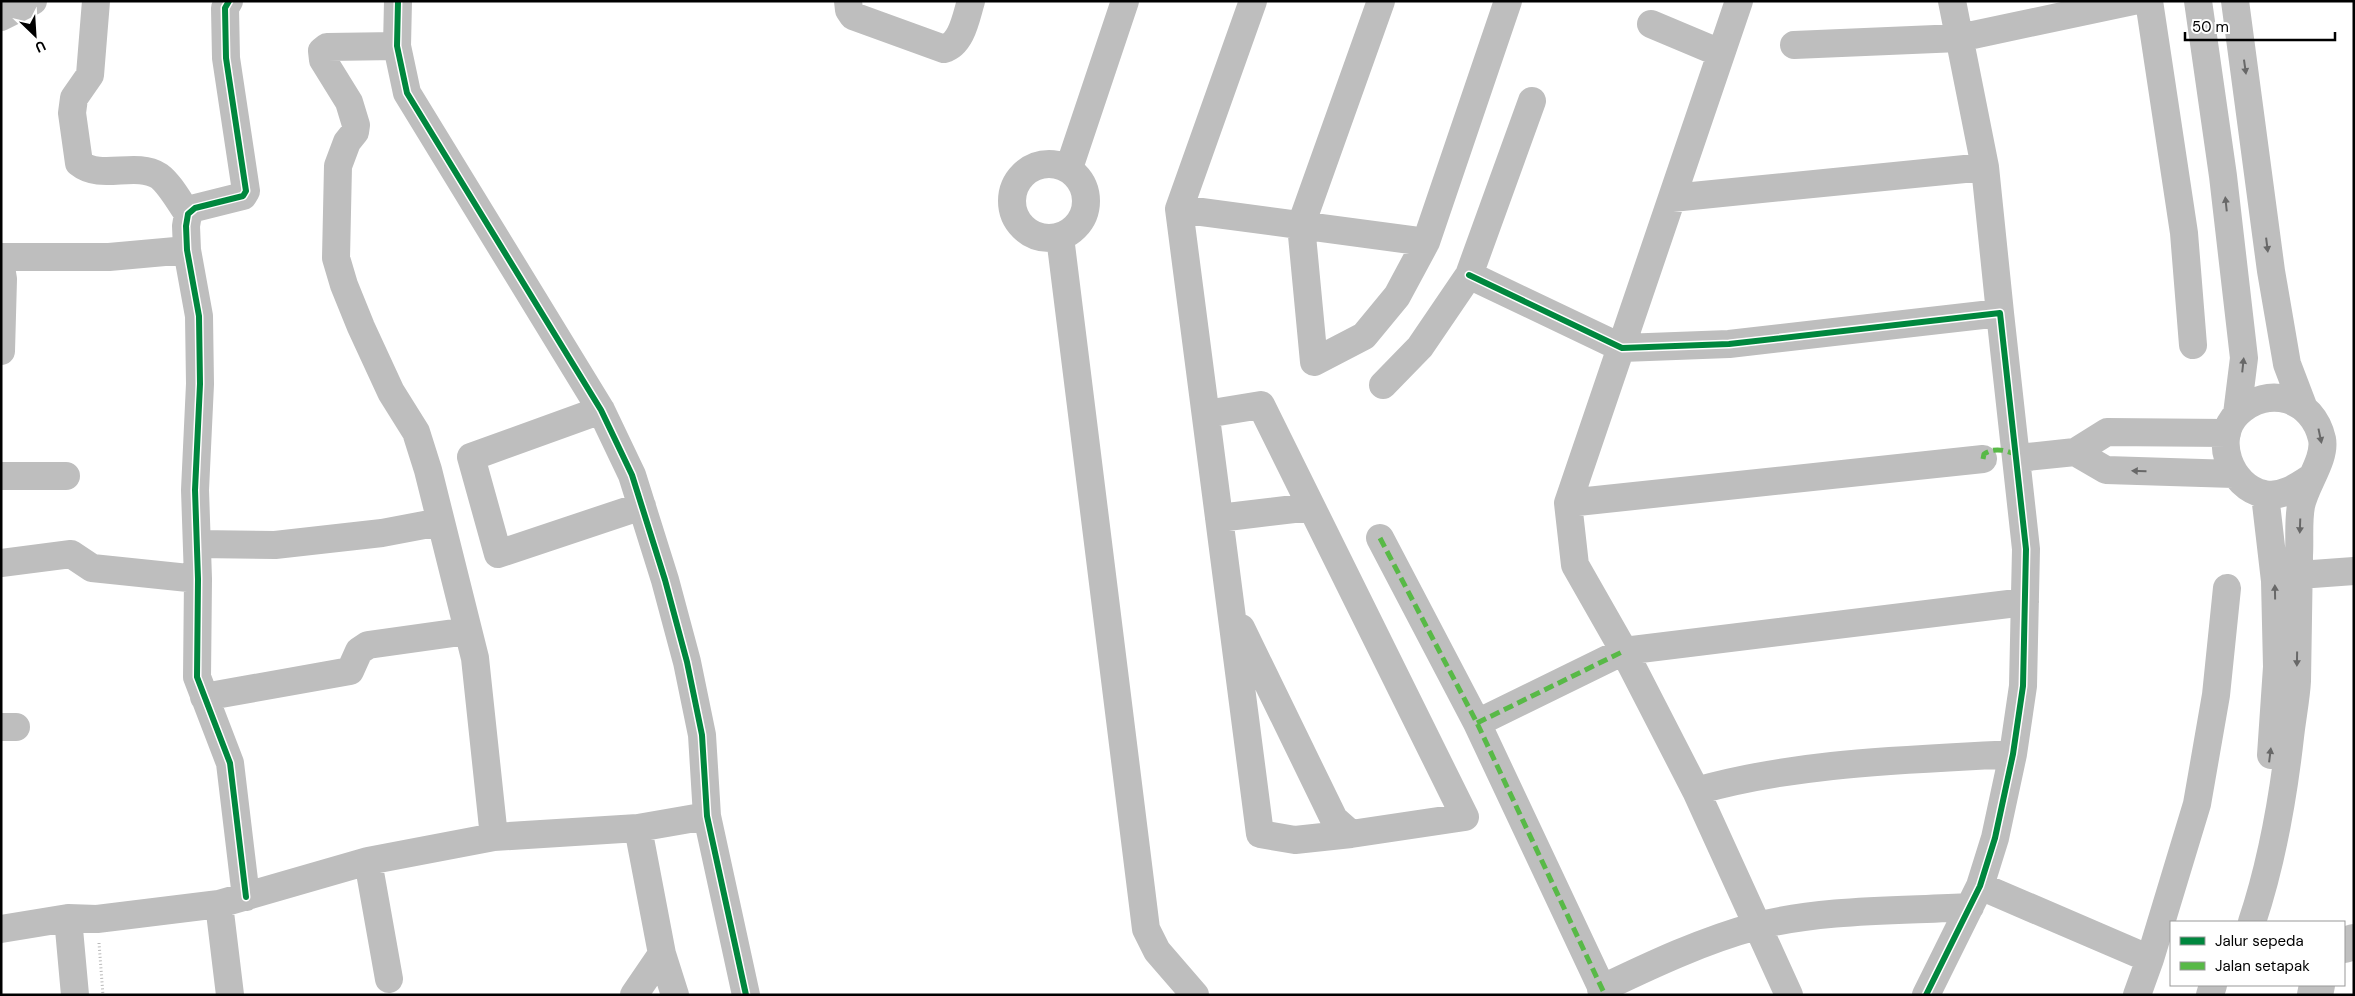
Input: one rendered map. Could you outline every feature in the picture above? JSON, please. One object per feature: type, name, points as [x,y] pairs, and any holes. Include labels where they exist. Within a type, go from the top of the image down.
[{"type":"street","points":[[1,17],[33,1]]},
{"type":"street","points":[[96,1],[90,75],[74,98],[72,113],[79,163],[92,170],[149,172],[160,177],[188,214],[187,250],[199,316],[200,384],[195,490],[198,579],[197,677],[230,763],[246,897]]},
{"type":"street","points":[[188,214],[203,204],[235,200],[243,196],[246,191],[226,58],[225,8],[228,1]]},
{"type":"street","points":[[398,1],[397,46],[407,93],[601,410],[632,475],[688,662],[702,735],[706,816],[746,995]]},
{"type":"street","points":[[848,1],[849,10],[853,16],[944,49],[950,47],[958,38],[971,1]]},
{"type":"street","points":[[1069,168],[1125,1]]},
{"type":"street","points":[[1206,414],[1261,405],[1464,817],[1352,834],[1295,840],[1260,834],[1179,209],[1253,1]]},
{"type":"street","points":[[1381,1],[1301,225],[1314,362],[1364,336],[1396,296],[1426,242],[1508,1]]},
{"type":"street","points":[[1738,1],[1568,503],[1575,565],[1624,651],[1696,791],[1789,995]]},
{"type":"street","points":[[1926,995],[1975,897],[1995,838],[2012,754],[2023,686],[2026,549],[2018,458],[2008,400],[1985,167],[1952,1]]},
{"type":"street","points":[[1794,45],[1959,38],[2133,1]]},
{"type":"street","points":[[2149,1],[2184,233],[2194,345]]},
{"type":"street","points":[[2198,1],[2223,176],[2244,358],[2226,455],[2234,474],[2250,488],[2265,495],[2292,490],[2309,479]]},
{"type":"street","points":[[2235,1],[2271,271],[2287,364],[2303,406],[2317,422],[2322,441],[2320,461],[2309,479],[2301,507],[2297,683],[2284,790],[2261,896],[2252,921]]},
{"type":"street","points":[[1651,24],[1720,53]]},
{"type":"street","points":[[397,46],[327,47],[322,51],[323,60],[349,102],[356,125],[338,166],[336,258],[344,285],[361,327],[391,392],[416,432],[475,658],[494,837]]},
{"type":"street","points":[[1383,385],[1420,346],[1469,275],[1532,101]]},
{"type":"street","points":[[1048,163],[1069,168],[1084,187],[1087,199],[1085,211],[1079,222],[1071,231],[1060,237],[1049,238],[1028,232],[1015,216],[1011,196],[1020,176],[1033,167],[1048,163]]},
{"type":"street","points":[[1672,198],[1985,167]]},
{"type":"street","points":[[1179,209],[1426,242]]},
{"type":"street","points":[[1060,237],[1146,928],[1157,951],[1195,995]]},
{"type":"street","points":[[1,257],[109,257],[187,250]]},
{"type":"street","points":[[1,267],[4,279],[1,350]]},
{"type":"street","points":[[1469,275],[1622,348],[1729,344],[2000,313]]},
{"type":"street","points":[[2018,458],[2075,452],[2107,432],[2232,423],[2257,400],[2281,397],[2303,406]]},
{"type":"street","points":[[601,410],[471,458],[498,554],[642,506]]},
{"type":"street","points":[[2075,452],[2106,470],[2234,474]]},
{"type":"street","points":[[1568,503],[1983,459]]},
{"type":"street","points":[[1,476],[66,476]]},
{"type":"street","points":[[2236,921],[2258,829],[2271,753],[2275,686],[2275,581],[2265,495]]},
{"type":"street","points":[[1219,518],[1311,507]]},
{"type":"street","points":[[197,544],[275,545],[382,533],[440,522]]},
{"type":"street","points":[[1380,538],[1477,722],[1603,992],[1659,961],[1757,926],[1809,917],[1975,897],[2150,959]]},
{"type":"street","points":[[1,563],[72,554],[92,568],[198,579]]},
{"type":"street","points":[[2299,575],[2354,571]]},
{"type":"street","points":[[2137,995],[2150,959],[2197,804],[2216,695],[2227,588]]},
{"type":"street","points":[[1477,722],[1624,651],[2025,602]]},
{"type":"street","points":[[1230,607],[1334,819],[1352,834]]},
{"type":"street","points":[[204,697],[350,671],[359,651],[368,645],[468,632]]},
{"type":"street","points":[[1696,791],[1731,781],[1860,763],[2012,754]]},
{"type":"street","points":[[1,929],[68,918],[97,920],[218,904],[368,861],[494,837],[638,828],[706,816]]},
{"type":"street","points":[[638,828],[662,954],[675,995]]},
{"type":"street","points":[[368,861],[389,979]]},
{"type":"street","points":[[218,904],[230,995]]},
{"type":"street","points":[[68,918],[75,995]]},
{"type":"street","points":[[634,995],[662,954]]},
{"type":"path","points":[[97,920],[103,995]]},
{"type":"waterway","points":[[2345,945],[2354,942]]},
{"type":"waterway","points":[[2315,995],[2317,986]]},
{"type":"marked path","points":[[1983,459],[1984,454],[1996,450],[2017,455]]},
{"type":"marked path","points":[[1380,538],[1477,723],[1605,995]]},
{"type":"marked path","points":[[1477,723],[1624,651]]},
{"type":"cycle path","points":[[229,1],[225,8],[226,58],[246,191],[243,196],[195,208],[188,214],[186,226],[187,250],[199,316],[200,384],[195,490],[198,579],[197,677],[230,763],[246,897]]},
{"type":"cycle path","points":[[398,1],[397,46],[407,93],[601,410],[632,475],[665,580],[687,662],[702,735],[707,816],[746,995]]},
{"type":"cycle path","points":[[1469,275],[1622,348],[1729,344],[2000,313],[2026,549],[2023,686],[2013,754],[1995,838],[1980,886],[1926,995]]}]
